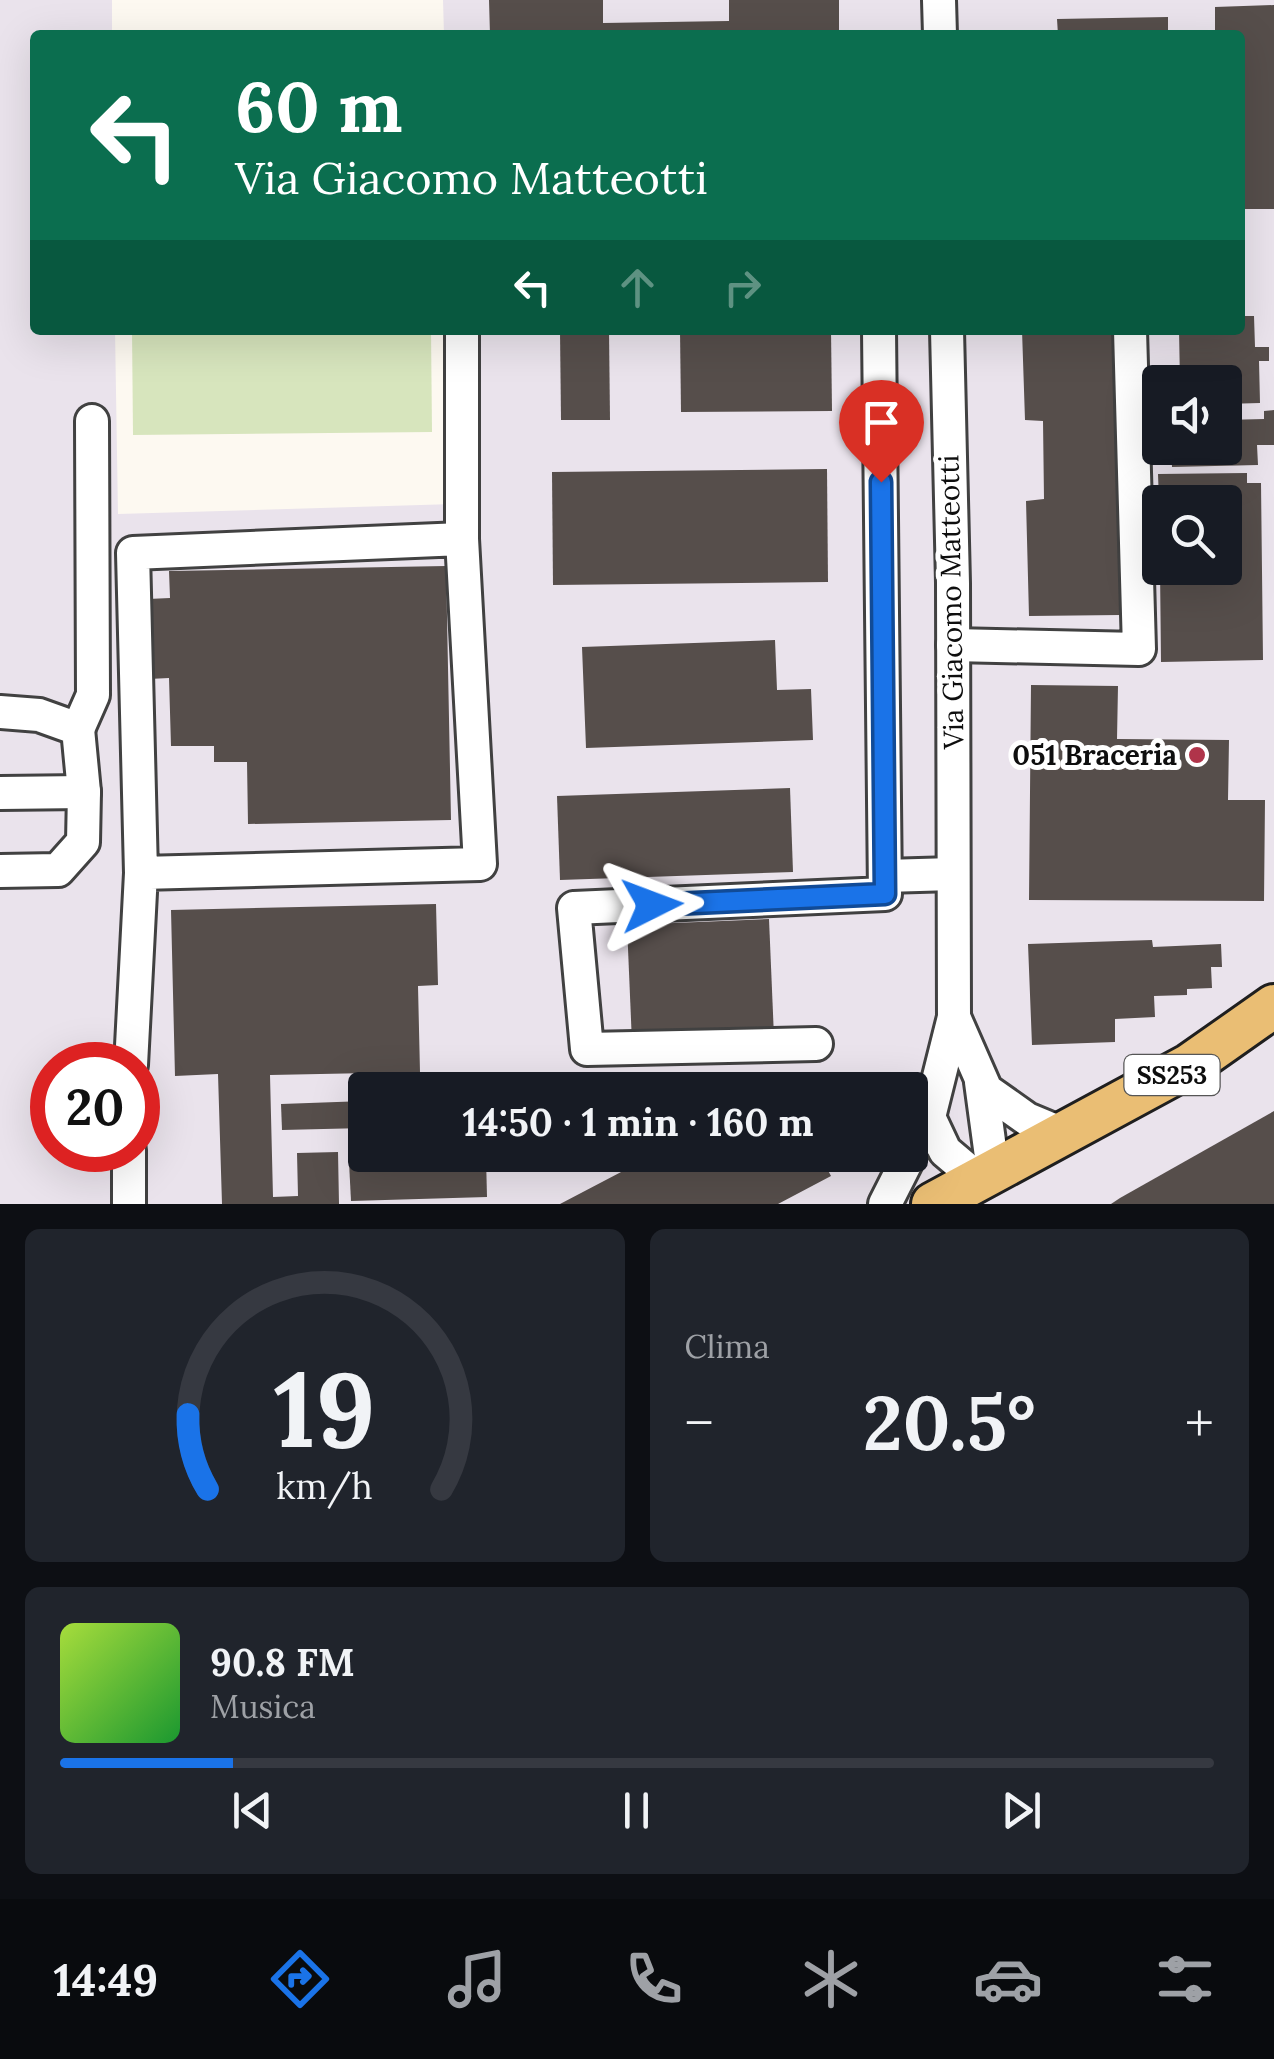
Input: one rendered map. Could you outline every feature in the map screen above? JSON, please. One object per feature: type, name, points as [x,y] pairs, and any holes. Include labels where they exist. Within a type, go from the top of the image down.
[{"type":"main road","name":"SS253","points":[[933,1204],[1190,1065],[1274,1006]]},
{"type":"street","points":[[939,0],[940,30]]},
{"type":"street","points":[[141,873],[480,864],[462,539],[462,335]]},
{"type":"street","points":[[816,1044],[587,1050],[574,908],[885,894],[879,335]]},
{"type":"street","name":"Via Giacomo Matteotti","points":[[885,1204],[929,1117],[954,1017],[953,645],[946,335]]},
{"type":"street","points":[[953,645],[1139,649],[1130,335]]},
{"type":"street","points":[[0,871],[58,870],[84,842],[78,728],[93,694],[92,421]]},
{"type":"street","points":[[133,1042],[141,873],[132,553],[462,539]]},
{"type":"street","points":[[0,712],[40,715],[78,728]]},
{"type":"street","points":[[0,793],[84,792]]},
{"type":"street","points":[[885,876],[953,874]]},
{"type":"street","name":"Via Giacomo Matteotti","points":[[954,1017],[986,1090],[1006,1108],[1063,1134]]},
{"type":"street","name":"Via Giacomo Matteotti","points":[[982,1082],[985,1175]]},
{"type":"street","points":[[929,1117],[945,1151],[985,1175]]},
{"type":"street","points":[[129,1172],[129,1204]]},
{"type":"shaded area","points":[[0,0],[112,0],[112,30],[30,30],[30,335],[115,335],[118,514],[454,504],[452,335],[1245,335],[1245,30],[444,30],[443,0],[1274,0],[1274,1204],[0,1204]]},
{"type":"green space","points":[[132,335],[431,335],[432,432],[133,435]]},
{"type":"building","points":[[489,0],[603,0],[603,23],[729,21],[729,0],[839,0],[839,30],[490,30]]},
{"type":"building","points":[[1274,5],[1274,209],[1245,209],[1245,30],[1215,30],[1215,7]]},
{"type":"building","points":[[1168,17],[1168,30],[1058,30],[1057,19]]},
{"type":"building","points":[[1245,316],[1254,316],[1255,347],[1269,347],[1269,361],[1259,361],[1260,403],[1242,404],[1242,365],[1180,365],[1179,335],[1245,335]]},
{"type":"building","points":[[560,335],[609,335],[610,420],[561,420]]},
{"type":"building","points":[[680,335],[831,335],[832,411],[681,412]]},
{"type":"building","points":[[1022,335],[1114,335],[1120,615],[1029,616],[1026,501],[1044,499],[1043,421],[1025,420]]},
{"type":"building","points":[[1274,410],[1274,445],[1257,445],[1258,465],[1172,467],[1242,465],[1242,420],[1264,419],[1264,411]]},
{"type":"building","points":[[827,469],[828,582],[553,585],[552,472]]},
{"type":"building","points":[[1247,473],[1247,483],[1261,483],[1263,660],[1161,662],[1160,585],[1242,585],[1242,485],[1158,485],[1158,474]]},
{"type":"building","points":[[446,566],[451,820],[248,824],[247,762],[214,762],[214,746],[171,746],[169,678],[149,679],[148,599],[170,598],[169,571]]},
{"type":"building","points":[[775,640],[777,690],[811,689],[813,740],[586,748],[582,647]]},
{"type":"building","points":[[1031,685],[1118,686],[1117,739],[1229,740],[1228,800],[1265,800],[1264,901],[1029,900]]},
{"type":"building","points":[[790,788],[793,872],[560,880],[557,796]]},
{"type":"building","points":[[436,904],[438,985],[418,986],[420,1072],[270,1075],[273,1197],[298,1196],[297,1153],[338,1152],[339,1204],[222,1204],[218,1074],[175,1076],[171,910]]},
{"type":"building","points":[[769,919],[774,1037],[632,1043],[627,925]]},
{"type":"building","points":[[1152,940],[1153,947],[1221,944],[1222,967],[1211,967],[1212,988],[1187,989],[1187,995],[1154,996],[1155,1017],[1115,1019],[1115,1042],[1032,1045],[1028,944]]},
{"type":"building","points":[[348,1102],[348,1128],[282,1130],[281,1104]]},
{"type":"building","points":[[1274,1111],[1274,1204],[1111,1204],[1120,1198]]},
{"type":"building","points":[[350,1172],[486,1172],[487,1197],[351,1201]]},
{"type":"building","points":[[621,1172],[829,1172],[831,1176],[778,1204],[560,1204]]},
{"type":"place","name":"051 Braceria","points":[[1197,755]]},
{"type":"route","points":[[652,905],[885,894],[881,482]]}]
